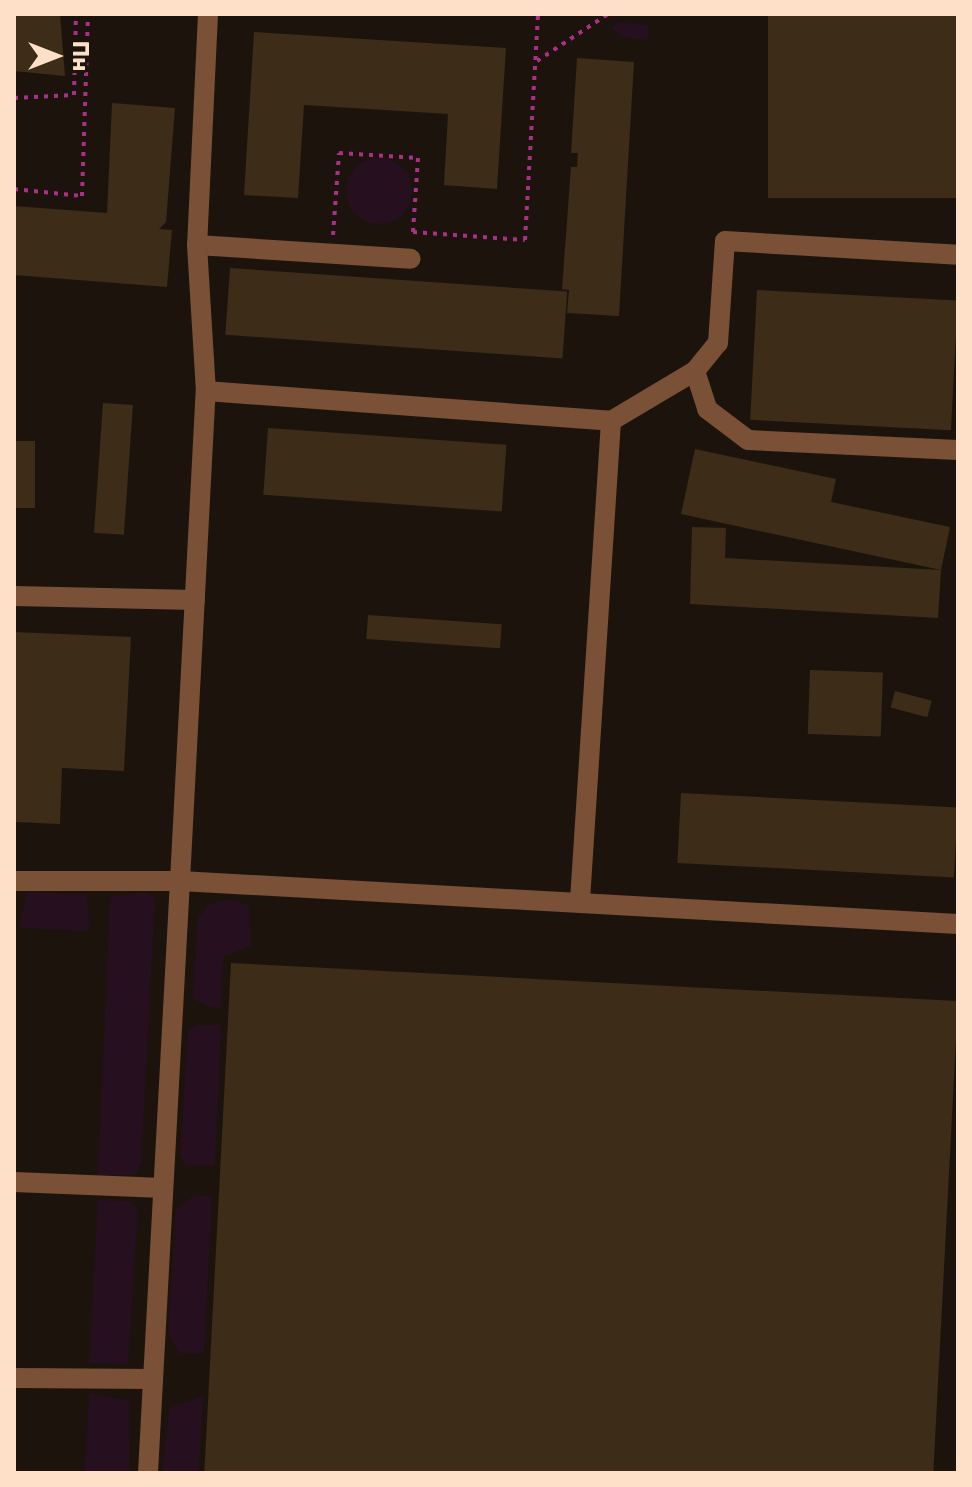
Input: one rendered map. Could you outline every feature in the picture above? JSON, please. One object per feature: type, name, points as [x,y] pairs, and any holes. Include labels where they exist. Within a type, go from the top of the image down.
[{"type":"lane","points":[[148,1473],[206,391],[197,245],[208,14]]},
{"type":"lane","points":[[206,391],[611,421],[695,371],[718,343],[725,241],[958,255]]},
{"type":"lane","points":[[197,245],[411,259]]},
{"type":"lane","points":[[695,371],[707,409],[748,440],[958,450]]},
{"type":"lane","points":[[580,903],[611,421]]},
{"type":"lane","points":[[14,596],[195,600]]},
{"type":"lane","points":[[14,881],[180,881],[958,924]]},
{"type":"lane","points":[[14,1182],[163,1188]]},
{"type":"lane","points":[[14,1378],[153,1379]]},
{"type":"path","points":[[14,98],[74,95],[76,14]]},
{"type":"path","points":[[14,189],[82,196],[88,14]]},
{"type":"path","points":[[413,232],[525,240],[538,14]]},
{"type":"path","points":[[535,61],[609,14],[664,14]]},
{"type":"path","points":[[332,253],[339,153],[418,158],[411,259]]},
{"type":"shaded area","points":[[616,22],[649,25],[648,40],[625,38],[612,29]]},
{"type":"shaded area","points":[[372,158],[386,158],[398,163],[407,172],[412,191],[410,204],[403,215],[386,224],[372,224],[360,219],[351,210],[346,198],[346,184],[351,172],[360,163]]},
{"type":"shaded area","points":[[27,892],[87,894],[90,931],[19,928]]},
{"type":"shaded area","points":[[144,892],[155,898],[141,1163],[136,1175],[98,1175],[110,897]]},
{"type":"shaded area","points":[[229,899],[249,905],[251,946],[223,957],[221,1007],[212,1008],[193,999],[198,918],[208,905]]},
{"type":"shaded area","points":[[196,1025],[221,1025],[215,1166],[186,1165],[180,1155],[188,1031]]},
{"type":"shaded area","points":[[194,1195],[212,1196],[204,1353],[179,1353],[168,1334],[176,1210]]},
{"type":"shaded area","points":[[98,1200],[131,1201],[138,1211],[128,1364],[89,1363]]},
{"type":"shaded area","points":[[89,1393],[130,1401],[129,1473],[85,1473]]},
{"type":"shaded area","points":[[203,1396],[199,1473],[162,1473],[169,1408]]},
{"type":"building","points":[[14,14],[60,14],[65,76],[14,71]]},
{"type":"building","points":[[768,14],[958,14],[958,198],[768,198]]},
{"type":"building","points":[[254,32],[506,48],[497,189],[444,185],[448,114],[304,105],[298,198],[244,195]]},
{"type":"building","points":[[577,58],[634,62],[619,316],[567,313],[569,290],[562,289],[571,167],[577,167],[578,153],[571,153]]},
{"type":"building","points":[[112,103],[175,108],[166,222],[159,229],[172,230],[167,287],[14,275],[14,206],[107,213]]},
{"type":"building","points":[[230,268],[567,292],[563,358],[225,335]]},
{"type":"building","points":[[757,290],[958,301],[951,430],[750,420]]},
{"type":"building","points":[[103,403],[133,405],[124,535],[94,533]]},
{"type":"building","points":[[268,428],[506,445],[502,512],[263,495]]},
{"type":"building","points":[[14,441],[35,441],[35,508],[14,508]]},
{"type":"building","points":[[695,449],[836,479],[831,502],[950,527],[941,570],[681,514]]},
{"type":"building","points":[[692,527],[726,528],[725,558],[941,570],[938,618],[690,604]]},
{"type":"building","points":[[368,615],[502,624],[500,648],[366,639]]},
{"type":"building","points":[[14,632],[131,637],[124,771],[62,768],[60,824],[14,822]]},
{"type":"building","points":[[810,670],[883,673],[881,737],[808,734]]},
{"type":"building","points":[[895,691],[932,701],[927,717],[891,707]]},
{"type":"building","points":[[681,793],[958,807],[954,877],[677,863]]},
{"type":"building","points":[[231,963],[958,1001],[933,1473],[204,1473]]}]
